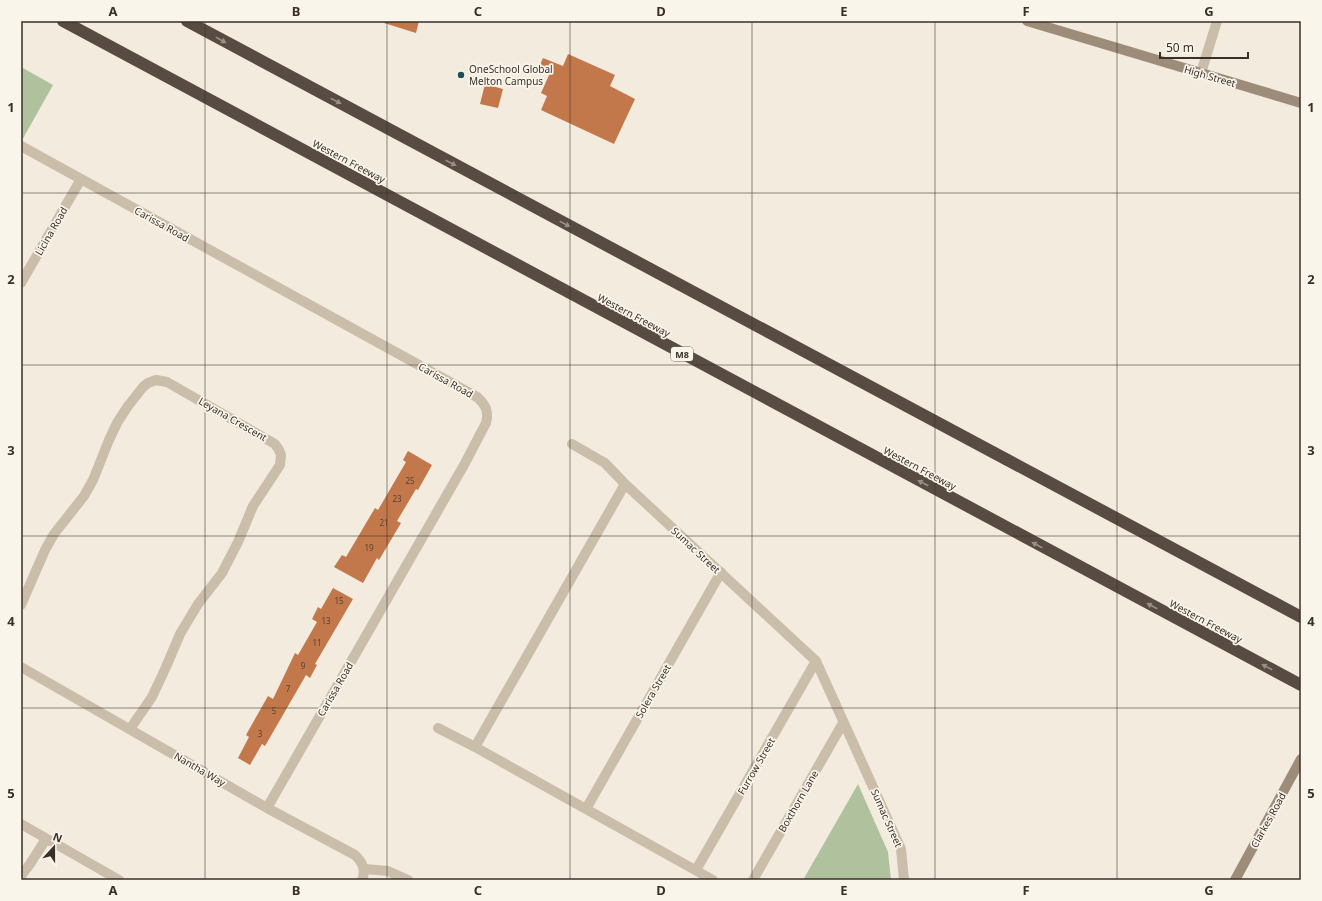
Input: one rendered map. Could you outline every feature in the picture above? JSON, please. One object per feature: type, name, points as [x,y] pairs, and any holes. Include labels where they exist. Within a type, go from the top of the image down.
[{"type":"highway","name":"Western Freeway","points":[[63,21],[1301,685]]},
{"type":"highway","points":[[187,21],[1301,617]]},
{"type":"main road","name":"High Street","points":[[1027,21],[1301,103]]},
{"type":"main road","name":"Clarkes Road","points":[[1235,880],[1301,759]]},
{"type":"street","points":[[1202,74],[1217,21]]},
{"type":"street","name":"Carissa Road","points":[[21,146],[477,397],[483,402],[487,409],[488,417],[486,424],[464,465],[267,808]]},
{"type":"street","name":"Licina Road","points":[[21,283],[81,179]]},
{"type":"street","name":"Leyana Crescent","points":[[21,605],[45,550],[54,534],[84,496],[93,480],[117,423],[143,387],[148,383],[156,380],[167,382],[275,444],[279,450],[281,458],[280,465],[253,506],[238,542],[222,573],[198,604],[180,634],[152,697],[130,729]]},
{"type":"street","name":"Sumac Street","points":[[572,444],[605,462],[625,484],[816,661],[901,849],[904,880]]},
{"type":"street","points":[[475,747],[625,484]]},
{"type":"street","name":"Solera Street","points":[[586,809],[721,572]]},
{"type":"street","name":"Furrow Street","points":[[696,870],[816,661]]},
{"type":"street","name":"Nantha Way","points":[[21,667],[267,808],[355,855],[361,861],[364,869]]},
{"type":"street","name":"Boxthorn Lane","points":[[753,880],[843,723]]},
{"type":"street","points":[[438,728],[475,747],[712,880]]},
{"type":"street","points":[[21,824],[119,880]]},
{"type":"street","points":[[21,876],[46,839]]},
{"type":"street","points":[[362,880],[364,869],[388,871],[408,880]]},
{"type":"green space","points":[[21,67],[53,85],[21,142]]},
{"type":"green space","points":[[858,784],[888,852],[891,880],[803,880]]},
{"type":"building","points":[[385,21],[419,21],[416,33],[384,23]]},
{"type":"building","points":[[568,54],[615,75],[610,86],[635,99],[614,144],[541,110],[547,96],[541,93],[550,73],[539,67],[543,58],[563,66]]},
{"type":"building","points":[[485,84],[503,89],[498,108],[480,104]]},
{"type":"building","points":[[408,451],[432,465],[418,490],[416,489],[397,521],[401,523],[379,560],[377,558],[363,583],[334,567],[342,555],[346,557],[375,508],[378,510],[406,462],[403,460]]},
{"type":"building","points":[[333,588],[353,599],[315,664],[317,665],[310,678],[306,675],[265,746],[262,744],[250,765],[238,758],[249,737],[246,735],[268,696],[273,699],[295,653],[298,655],[317,622],[312,619],[318,607],[321,609]]},
{"type":"place","name":"OneSchool Global Melton Campus","points":[[461,75]]}]
